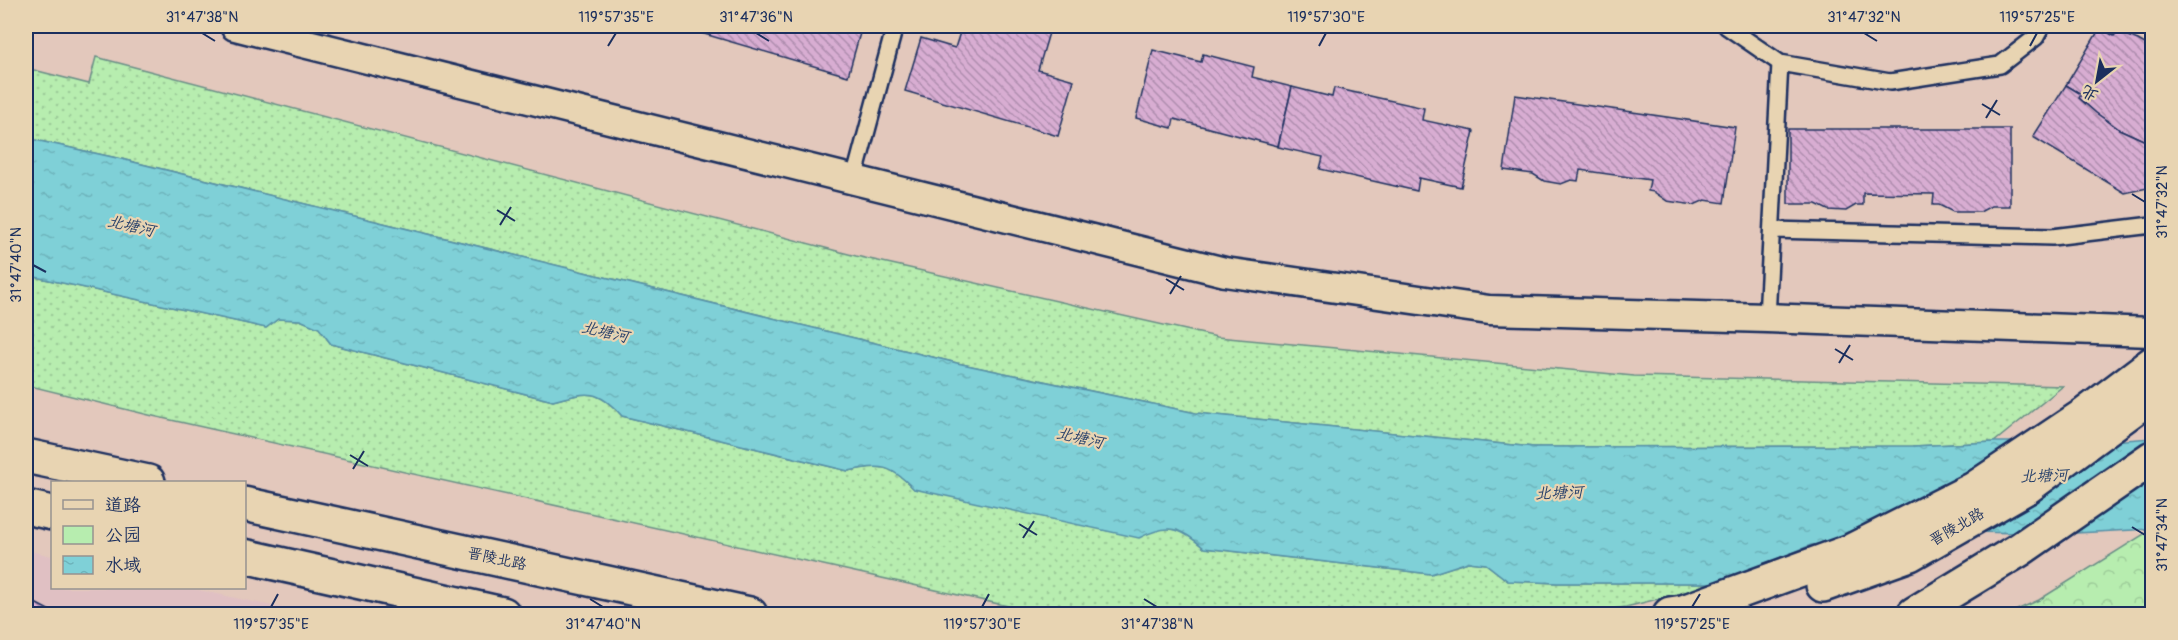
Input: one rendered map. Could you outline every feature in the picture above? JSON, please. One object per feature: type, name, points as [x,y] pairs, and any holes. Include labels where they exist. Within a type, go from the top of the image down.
[{"type":"main road","points":[[1670,615],[1851,551],[1974,489],[2100,419],[2152,364]]},
{"type":"main road","name":"晋陵北路","points":[[1739,615],[1910,554],[2027,487],[2100,419],[2152,395]]},
{"type":"main road","points":[[26,456],[139,481]]},
{"type":"main road","points":[[1914,615],[2019,550],[2152,458]]},
{"type":"main road","name":"晋陵北路","points":[[246,504],[750,615]]},
{"type":"main road","points":[[26,507],[51,513]]},
{"type":"main road","points":[[246,557],[431,607],[503,615]]},
{"type":"street","points":[[235,26],[1225,272],[1489,310],[2152,332]]},
{"type":"lane","points":[[854,179],[895,26]]},
{"type":"lane","points":[[1726,26],[1780,63],[1890,82],[2000,65],[2036,37],[2043,26]]},
{"type":"lane","points":[[1767,318],[1780,63]]},
{"type":"lane","points":[[1772,230],[2052,237],[2152,225]]},
{"type":"shaded area","points":[[26,550],[51,556],[51,589],[195,589],[309,614],[26,614]]},
{"type":"green space","points":[[96,57],[856,256],[1217,337],[1634,376],[2063,386],[1994,442],[1913,446],[1534,447],[1196,413],[957,363],[117,158],[26,138],[26,68],[89,84]]},
{"type":"green space","points":[[26,275],[266,328],[278,319],[300,320],[319,328],[331,344],[553,401],[583,394],[591,395],[605,401],[622,416],[848,471],[877,467],[891,470],[914,489],[1184,531],[1204,548],[1431,574],[1468,562],[1486,564],[1508,581],[1721,583],[1626,607],[1579,614],[1054,614],[1030,611],[153,416],[26,385]]},
{"type":"green space","points":[[2152,529],[2152,614],[2008,614],[2039,600]]},
{"type":"water","name":"北塘河","points":[[26,138],[117,158],[957,363],[1196,413],[1534,447],[1913,446],[1994,442],[2098,442],[2152,438],[2152,529],[2057,534],[1974,532],[1811,545],[1721,583],[1508,581],[1486,564],[1468,562],[1431,574],[1204,548],[1188,535],[1173,529],[1158,530],[1139,538],[914,489],[898,474],[884,468],[848,471],[622,416],[605,401],[591,395],[583,394],[553,401],[331,344],[319,328],[300,320],[278,319],[266,328],[26,275]]},
{"type":"building","points":[[696,26],[862,26],[848,76],[694,31]]},
{"type":"building","points":[[962,26],[1051,26],[1038,70],[1074,80],[1058,136],[905,91],[921,38],[955,48]]},
{"type":"building","points":[[2100,28],[2114,36],[2117,32],[2138,40],[2152,48],[2152,144],[2119,129],[2079,98],[2081,94],[2066,85]]},
{"type":"building","points":[[1153,50],[1201,62],[1203,54],[1254,67],[1252,77],[1292,87],[1278,146],[1174,119],[1172,128],[1136,118]]},
{"type":"building","points":[[2066,85],[2081,94],[2079,98],[2119,129],[2152,144],[2152,187],[2125,193],[2033,137]]},
{"type":"building","points":[[1292,87],[1332,97],[1334,88],[1424,108],[1422,120],[1474,131],[1461,187],[1419,178],[1417,191],[1320,169],[1323,157],[1278,147]]},
{"type":"building","points":[[1515,95],[1735,127],[1724,203],[1705,200],[1694,205],[1667,201],[1654,192],[1648,191],[1650,180],[1580,170],[1578,181],[1571,180],[1561,184],[1544,181],[1533,174],[1504,170]]},
{"type":"building","points":[[1788,129],[2010,129],[2010,206],[1991,206],[1980,212],[1953,212],[1939,205],[1933,205],[1934,194],[1863,193],[1863,205],[1856,205],[1846,211],[1828,210],[1816,204],[1788,204]]},
{"type":"building","points":[[35,603],[56,614],[29,614]]}]
